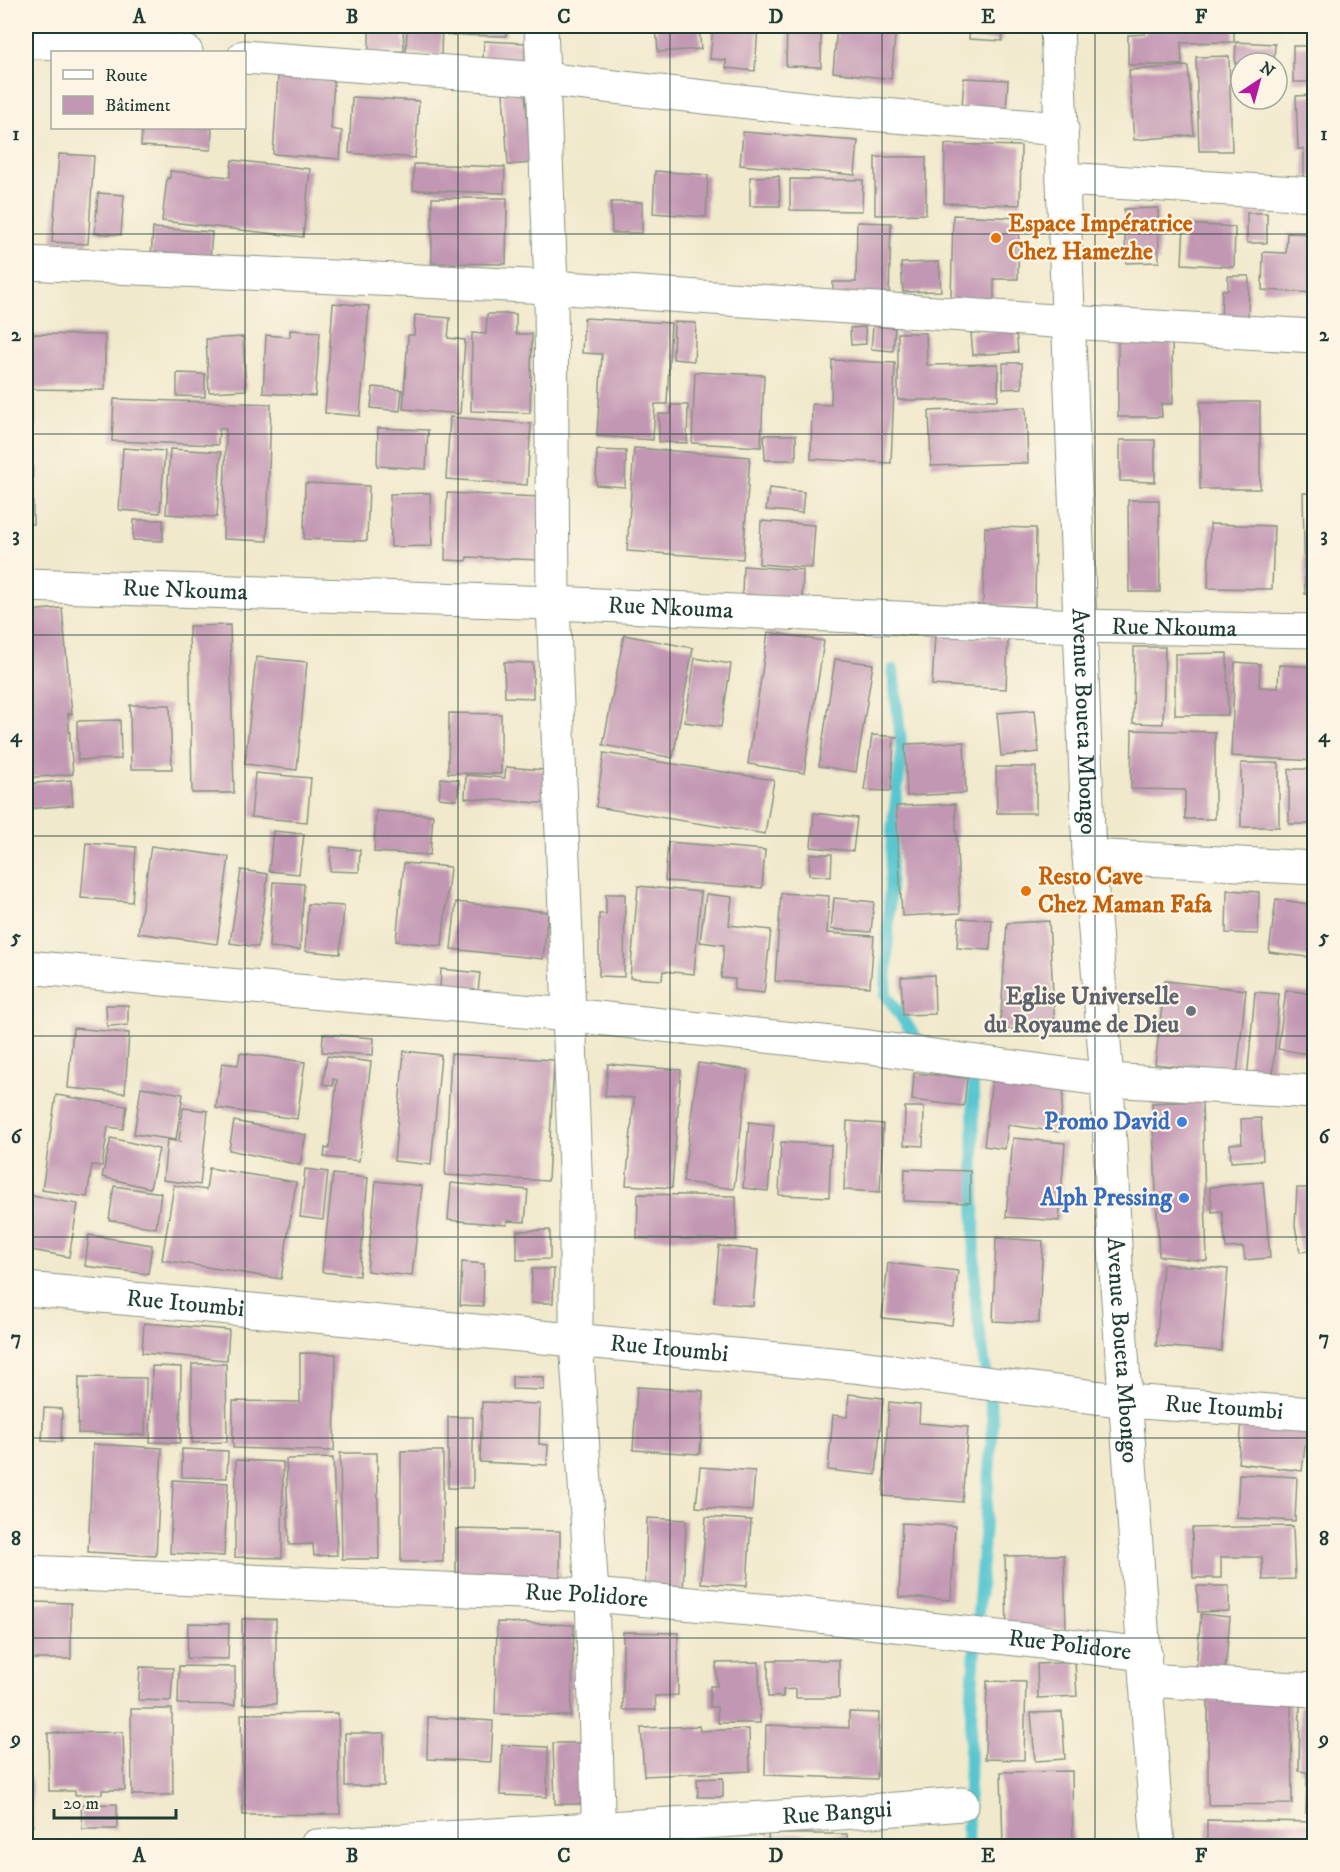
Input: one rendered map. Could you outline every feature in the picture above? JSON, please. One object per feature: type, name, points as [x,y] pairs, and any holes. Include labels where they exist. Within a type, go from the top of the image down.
[{"type":"street","points":[[541,26],[551,287],[553,603],[576,1194],[576,1340],[592,1595],[599,1837]]},
{"type":"street","name":"Avenue Boueta Mbongo","points":[[1058,26],[1089,856],[1107,1080],[1117,1286],[1158,1846]]},
{"type":"street","points":[[26,41],[171,51]]},
{"type":"street","points":[[246,57],[542,79],[830,111],[1062,129]]},
{"type":"street","points":[[1063,178],[1314,194]]},
{"type":"street","points":[[26,262],[551,287],[1314,336]]},
{"type":"street","name":"Rue Nkouma","points":[[26,585],[553,603],[1080,626],[1314,631]]},
{"type":"street","points":[[1089,856],[1314,868]]},
{"type":"street","points":[[26,967],[569,1015],[869,1047],[1107,1080],[1314,1092]]},
{"type":"street","name":"Rue Itoumbi","points":[[26,1288],[853,1366],[1126,1401],[1314,1414]]},
{"type":"street","name":"Rue Polidore","points":[[26,1572],[592,1595],[804,1614],[1146,1667],[1314,1690]]},
{"type":"street","name":"Rue Bangui","points":[[316,1846],[599,1837],[775,1819],[962,1804]]},
{"type":"building","points":[[375,26],[403,26],[404,51],[369,52],[369,29],[375,29]]},
{"type":"building","points":[[407,26],[442,26],[441,55],[406,53]]},
{"type":"building","points":[[447,26],[506,26],[506,36],[447,35]]},
{"type":"building","points":[[656,26],[699,26],[701,49],[658,52]]},
{"type":"building","points":[[713,26],[758,26],[755,71],[726,68],[726,60],[710,59]]},
{"type":"building","points":[[787,26],[821,26],[821,67],[786,66]]},
{"type":"building","points":[[837,26],[896,26],[891,79],[833,72]]},
{"type":"building","points":[[970,26],[1003,26],[1002,41],[969,39]]},
{"type":"building","points":[[1145,26],[1234,26],[1234,42],[1181,43],[1182,65],[1128,65],[1128,35],[1145,34]]},
{"type":"building","points":[[484,41],[525,43],[525,62],[483,59]]},
{"type":"building","points":[[1236,42],[1275,44],[1275,51],[1236,51]]},
{"type":"building","points":[[1293,46],[1314,46],[1314,82],[1293,82]]},
{"type":"building","points":[[1229,56],[1232,151],[1199,151],[1196,57]]},
{"type":"building","points":[[1188,66],[1194,135],[1134,140],[1129,70]]},
{"type":"building","points":[[278,76],[334,80],[331,129],[342,131],[340,159],[273,154]]},
{"type":"building","points":[[964,78],[1008,80],[1006,110],[962,107]]},
{"type":"building","points":[[525,91],[531,163],[508,165],[503,93]]},
{"type":"building","points":[[1314,95],[1314,177],[1304,177],[1304,149],[1298,149],[1296,96]]},
{"type":"building","points":[[352,97],[419,101],[415,158],[349,153]]},
{"type":"building","points":[[142,129],[212,129],[211,150],[141,146]]},
{"type":"building","points":[[743,132],[858,141],[855,175],[740,165]]},
{"type":"building","points":[[945,144],[1021,146],[1020,205],[944,203]]},
{"type":"building","points":[[59,154],[94,156],[88,244],[52,242]]},
{"type":"building","points":[[875,157],[926,157],[926,214],[875,215]]},
{"type":"building","points":[[232,160],[310,169],[303,237],[162,221],[167,178],[170,178],[170,171],[230,177]]},
{"type":"building","points":[[414,164],[505,167],[504,193],[413,190]]},
{"type":"building","points":[[655,171],[708,175],[706,217],[653,213]]},
{"type":"building","points":[[779,176],[780,206],[750,206],[750,177]]},
{"type":"building","points":[[790,179],[863,180],[862,211],[790,210]]},
{"type":"building","points":[[98,193],[124,195],[121,235],[95,233]]},
{"type":"building","points":[[432,198],[507,198],[506,264],[432,263]]},
{"type":"building","points":[[611,202],[642,202],[642,233],[612,233]]},
{"type":"building","points":[[1158,208],[1159,262],[1126,263],[1124,209]]},
{"type":"building","points":[[1247,213],[1267,213],[1267,243],[1247,243]]},
{"type":"building","points":[[953,215],[1019,218],[1018,279],[994,279],[994,303],[951,302]]},
{"type":"building","points":[[857,222],[891,223],[889,298],[833,297],[833,282],[856,282]]},
{"type":"building","points":[[1184,224],[1235,227],[1234,267],[1182,264]]},
{"type":"building","points":[[153,228],[212,232],[210,260],[151,256]]},
{"type":"building","points":[[1287,233],[1314,234],[1314,293],[1262,290],[1263,252],[1286,253]]},
{"type":"building","points":[[939,262],[941,291],[903,292],[901,263]]},
{"type":"building","points":[[1228,276],[1249,276],[1248,322],[1221,321],[1222,290],[1228,290]]},
{"type":"building","points":[[333,303],[369,306],[360,416],[325,413]]},
{"type":"building","points":[[487,314],[516,314],[516,334],[532,334],[530,413],[471,411],[472,333],[486,334]]},
{"type":"building","points":[[415,315],[450,318],[448,338],[465,340],[460,414],[403,409],[408,335],[414,335]]},
{"type":"building","points":[[584,318],[671,323],[667,404],[655,404],[653,440],[597,436],[602,354],[582,353]]},
{"type":"building","points":[[674,322],[696,323],[694,361],[673,359]]},
{"type":"building","points":[[873,326],[895,328],[893,351],[871,349]]},
{"type":"building","points":[[865,327],[866,344],[851,345],[850,328]]},
{"type":"building","points":[[290,330],[320,332],[315,396],[263,393],[266,335],[290,337]]},
{"type":"building","points":[[1016,330],[1018,352],[973,355],[971,333]]},
{"type":"building","points":[[898,333],[926,333],[927,365],[998,364],[998,400],[898,400]]},
{"type":"building","points":[[26,334],[105,335],[105,390],[26,389]]},
{"type":"building","points":[[243,337],[246,390],[209,392],[206,339]]},
{"type":"building","points":[[1118,339],[1172,339],[1173,404],[1161,404],[1162,417],[1118,417]]},
{"type":"building","points":[[832,360],[895,363],[891,463],[811,459],[812,404],[831,405]]},
{"type":"building","points":[[1003,363],[1022,363],[1022,388],[1003,389]]},
{"type":"building","points":[[695,372],[764,375],[761,447],[692,443]]},
{"type":"building","points":[[177,373],[205,374],[205,397],[177,396]]},
{"type":"building","points":[[373,387],[402,390],[400,411],[371,408]]},
{"type":"building","points":[[26,394],[32,394],[33,524],[26,525]]},
{"type":"building","points":[[114,399],[271,404],[267,541],[223,539],[226,429],[219,429],[218,445],[112,441]]},
{"type":"building","points":[[1200,402],[1260,402],[1260,489],[1200,489]]},
{"type":"building","points":[[671,405],[688,405],[687,443],[659,442],[659,414],[671,414]]},
{"type":"building","points":[[1026,407],[1028,463],[931,466],[929,411]]},
{"type":"building","points":[[450,417],[531,424],[527,485],[446,479]]},
{"type":"building","points":[[378,428],[428,430],[426,469],[377,466]]},
{"type":"building","points":[[764,435],[796,435],[796,460],[765,460]]},
{"type":"building","points":[[1120,440],[1155,440],[1155,482],[1120,481]]},
{"type":"building","points":[[123,448],[165,451],[160,513],[119,510]]},
{"type":"building","points":[[634,448],[750,457],[743,559],[627,551]]},
{"type":"building","points":[[170,449],[221,452],[217,517],[166,514]]},
{"type":"building","points":[[597,450],[626,451],[625,487],[596,485]]},
{"type":"building","points":[[305,483],[369,486],[367,541],[304,539]]},
{"type":"building","points":[[769,488],[804,492],[802,513],[766,510]]},
{"type":"building","points":[[430,493],[432,546],[391,547],[390,494]]},
{"type":"building","points":[[447,493],[541,497],[539,560],[467,557],[466,561],[445,560]]},
{"type":"building","points":[[1303,493],[1314,493],[1314,594],[1305,594]]},
{"type":"building","points":[[1128,500],[1159,500],[1160,592],[1129,592]]},
{"type":"building","points":[[134,520],[163,520],[163,541],[133,540]]},
{"type":"building","points":[[761,521],[815,525],[812,568],[759,564]]},
{"type":"building","points":[[1210,524],[1274,526],[1272,589],[1208,588]]},
{"type":"building","points":[[985,527],[1036,528],[1035,607],[983,605]]},
{"type":"building","points":[[743,566],[803,570],[802,598],[742,595]]},
{"type":"building","points":[[62,608],[72,714],[68,714],[73,774],[26,778],[26,611]]},
{"type":"building","points":[[230,625],[234,793],[192,793],[189,626]]},
{"type":"building","points":[[768,632],[824,641],[804,773],[748,764]]},
{"type":"building","points":[[624,635],[693,648],[673,758],[603,745]]},
{"type":"building","points":[[935,635],[1008,639],[1006,689],[932,685]]},
{"type":"building","points":[[1134,647],[1165,647],[1163,724],[1133,723]]},
{"type":"building","points":[[1227,653],[1228,715],[1175,715],[1175,654]]},
{"type":"building","points":[[256,657],[307,662],[297,770],[245,764]]},
{"type":"building","points":[[695,658],[731,664],[721,727],[685,722]]},
{"type":"building","points":[[835,659],[873,664],[856,772],[819,766]]},
{"type":"building","points":[[504,662],[533,663],[533,698],[505,697]]},
{"type":"building","points":[[1235,662],[1260,664],[1259,687],[1278,688],[1279,665],[1314,667],[1314,761],[1231,756]]},
{"type":"building","points":[[130,705],[170,705],[172,769],[131,769]]},
{"type":"building","points":[[1035,710],[1039,752],[1001,756],[997,713]]},
{"type":"building","points":[[449,713],[501,714],[501,774],[448,773]]},
{"type":"building","points":[[120,720],[121,759],[78,760],[77,721]]},
{"type":"building","points":[[1132,730],[1215,732],[1215,819],[1185,819],[1185,790],[1131,789]]},
{"type":"building","points":[[872,735],[899,737],[894,739],[891,791],[864,790]]},
{"type":"building","points":[[964,742],[966,793],[907,796],[905,744]]},
{"type":"building","points":[[604,753],[774,780],[765,834],[596,807]]},
{"type":"building","points":[[1241,763],[1279,763],[1279,827],[1241,827]]},
{"type":"building","points":[[506,767],[557,771],[555,804],[465,798],[466,775],[505,778]]},
{"type":"building","points":[[996,767],[1036,767],[1036,813],[997,813]]},
{"type":"building","points":[[1289,769],[1314,769],[1314,824],[1289,824]]},
{"type":"building","points":[[255,773],[311,778],[307,822],[251,817]]},
{"type":"building","points":[[441,778],[459,780],[457,800],[439,798]]},
{"type":"building","points":[[71,780],[73,805],[26,809],[26,784]]},
{"type":"building","points":[[955,804],[960,913],[902,916],[896,806]]},
{"type":"building","points":[[376,811],[433,815],[430,855],[374,852]]},
{"type":"building","points":[[814,813],[857,818],[853,851],[811,847]]},
{"type":"building","points":[[273,831],[304,834],[299,874],[269,871]]},
{"type":"building","points":[[668,842],[765,850],[762,888],[665,881]]},
{"type":"building","points":[[86,843],[136,847],[132,902],[81,898]]},
{"type":"building","points":[[151,846],[229,857],[217,944],[138,933]]},
{"type":"building","points":[[331,847],[360,850],[359,872],[330,871]]},
{"type":"building","points":[[810,854],[832,854],[831,877],[809,875]]},
{"type":"building","points":[[404,863],[450,867],[442,946],[396,941]]},
{"type":"building","points":[[241,870],[268,874],[258,947],[230,943]]},
{"type":"building","points":[[273,882],[304,884],[300,950],[269,947]]},
{"type":"building","points":[[638,886],[701,892],[694,974],[663,971],[662,980],[630,978]]},
{"type":"building","points":[[1227,890],[1259,892],[1258,934],[1226,933]]},
{"type":"building","points":[[781,893],[829,896],[827,933],[874,936],[870,987],[775,981]]},
{"type":"building","points":[[606,894],[625,894],[624,977],[599,976],[599,914],[606,914]]},
{"type":"building","points":[[706,894],[732,897],[729,925],[771,930],[764,993],[734,990],[735,979],[721,978],[724,945],[700,942]]},
{"type":"building","points":[[834,898],[874,902],[871,932],[831,929]]},
{"type":"building","points":[[1276,899],[1314,905],[1314,958],[1269,952]]},
{"type":"building","points":[[456,902],[548,912],[543,959],[451,949]]},
{"type":"building","points":[[308,904],[344,906],[340,954],[305,951]]},
{"type":"building","points":[[959,918],[992,920],[990,950],[957,948]]},
{"type":"building","points":[[1049,921],[1055,1030],[1000,1029],[1007,923]]},
{"type":"building","points":[[441,969],[480,973],[478,992],[440,988]]},
{"type":"building","points":[[934,975],[935,1014],[903,1015],[901,977]]},
{"type":"building","points":[[1165,981],[1246,990],[1237,1074],[1155,1064]]},
{"type":"building","points":[[1286,990],[1314,994],[1314,1055],[1278,1049]]},
{"type":"building","points":[[1255,992],[1279,994],[1272,1083],[1247,1080]]},
{"type":"building","points":[[106,1005],[128,1005],[128,1025],[107,1026]]},
{"type":"building","points":[[73,1028],[129,1033],[125,1093],[68,1088]]},
{"type":"building","points":[[323,1034],[374,1038],[373,1055],[322,1052]]},
{"type":"building","points":[[404,1051],[441,1055],[431,1165],[394,1161]]},
{"type":"building","points":[[240,1053],[305,1062],[297,1119],[216,1108],[222,1063],[238,1065]]},
{"type":"building","points":[[451,1054],[554,1060],[548,1181],[445,1175]]},
{"type":"building","points":[[327,1056],[371,1062],[359,1161],[324,1157],[325,1148],[329,1149],[337,1080],[333,1079],[333,1086],[323,1084]]},
{"type":"building","points":[[698,1063],[748,1070],[734,1189],[683,1182]]},
{"type":"building","points":[[608,1064],[681,1070],[672,1188],[626,1185],[634,1098],[605,1096]]},
{"type":"building","points":[[914,1073],[967,1078],[964,1106],[912,1100]]},
{"type":"building","points":[[992,1080],[1064,1088],[1059,1132],[1008,1125],[1005,1149],[984,1146]]},
{"type":"building","points":[[141,1087],[183,1094],[176,1140],[134,1134]]},
{"type":"building","points":[[56,1095],[127,1106],[123,1129],[108,1127],[102,1166],[92,1165],[87,1197],[42,1190]]},
{"type":"building","points":[[1202,1101],[1207,1261],[1159,1256],[1152,1103]]},
{"type":"building","points":[[905,1107],[924,1107],[923,1146],[904,1145]]},
{"type":"building","points":[[183,1108],[208,1111],[200,1185],[163,1180],[167,1140],[181,1142],[179,1141]]},
{"type":"building","points":[[1261,1118],[1263,1160],[1231,1162],[1230,1144],[1242,1143],[1241,1119]]},
{"type":"building","points":[[234,1121],[306,1135],[300,1165],[229,1150]]},
{"type":"building","points":[[847,1121],[883,1124],[880,1192],[844,1190]]},
{"type":"building","points":[[749,1122],[774,1125],[768,1191],[743,1188]]},
{"type":"building","points":[[111,1138],[159,1149],[150,1188],[102,1177]]},
{"type":"building","points":[[1013,1138],[1065,1143],[1059,1221],[1006,1217]]},
{"type":"building","points":[[781,1142],[831,1145],[829,1197],[779,1195]]},
{"type":"building","points":[[209,1168],[296,1182],[281,1279],[162,1260],[174,1185],[206,1190]]},
{"type":"building","points":[[305,1169],[328,1172],[323,1220],[300,1217]]},
{"type":"building","points":[[905,1169],[970,1171],[970,1203],[904,1201]]},
{"type":"building","points":[[333,1174],[368,1178],[359,1276],[322,1272]]},
{"type":"building","points":[[376,1181],[422,1186],[412,1276],[367,1271]]},
{"type":"building","points":[[1263,1182],[1270,1258],[1245,1260],[1243,1247],[1226,1248],[1222,1211],[1212,1212],[1210,1187]]},
{"type":"building","points":[[451,1183],[528,1190],[525,1222],[507,1221],[507,1225],[448,1220]]},
{"type":"building","points":[[114,1186],[161,1193],[156,1228],[109,1220]]},
{"type":"building","points":[[1297,1188],[1314,1188],[1314,1250],[1300,1252],[1295,1226]]},
{"type":"building","points":[[638,1194],[736,1196],[736,1240],[637,1238]]},
{"type":"building","points":[[26,1195],[78,1204],[69,1257],[26,1249]]},
{"type":"building","points":[[550,1230],[550,1259],[517,1260],[517,1231]]},
{"type":"building","points":[[89,1235],[152,1245],[148,1274],[85,1266]]},
{"type":"building","points":[[996,1238],[1043,1241],[1039,1323],[993,1321]]},
{"type":"building","points":[[719,1246],[758,1250],[753,1306],[714,1302]]},
{"type":"building","points":[[462,1262],[484,1264],[483,1306],[460,1305]]},
{"type":"building","points":[[888,1263],[958,1271],[952,1325],[882,1318]]},
{"type":"building","points":[[1163,1264],[1228,1269],[1221,1351],[1156,1346]]},
{"type":"building","points":[[532,1269],[554,1269],[553,1303],[531,1303]]},
{"type":"building","points":[[144,1323],[229,1330],[227,1360],[142,1353]]},
{"type":"building","points":[[300,1353],[336,1354],[334,1451],[233,1448],[233,1401],[300,1402]]},
{"type":"building","points":[[192,1364],[226,1364],[227,1442],[192,1443]]},
{"type":"building","points":[[152,1366],[181,1367],[180,1443],[150,1442]]},
{"type":"building","points":[[512,1376],[544,1377],[544,1390],[512,1389]]},
{"type":"building","points":[[79,1377],[146,1378],[145,1435],[78,1433]]},
{"type":"building","points":[[637,1387],[703,1391],[700,1454],[633,1450]]},
{"type":"building","points":[[849,1394],[883,1398],[876,1475],[828,1470],[833,1415],[847,1417]]},
{"type":"building","points":[[482,1402],[540,1404],[539,1444],[548,1445],[547,1465],[480,1462]]},
{"type":"building","points":[[889,1402],[920,1405],[919,1423],[968,1427],[962,1502],[883,1496]]},
{"type":"building","points":[[44,1408],[62,1409],[61,1442],[42,1441]]},
{"type":"building","points":[[448,1417],[473,1417],[473,1488],[448,1488]]},
{"type":"building","points":[[1242,1422],[1307,1430],[1302,1471],[1238,1463]]},
{"type":"building","points":[[93,1444],[162,1448],[156,1556],[88,1552]]},
{"type":"building","points":[[182,1449],[228,1451],[227,1478],[182,1477]]},
{"type":"building","points":[[401,1451],[443,1451],[443,1562],[401,1562]]},
{"type":"building","points":[[340,1453],[377,1453],[379,1559],[342,1559]]},
{"type":"building","points":[[333,1458],[337,1555],[314,1556],[313,1544],[289,1545],[286,1459]]},
{"type":"building","points":[[236,1460],[283,1462],[282,1558],[235,1557]]},
{"type":"building","points":[[700,1467],[755,1471],[752,1511],[696,1507]]},
{"type":"building","points":[[1239,1474],[1297,1477],[1295,1521],[1237,1518]]},
{"type":"building","points":[[1312,1478],[1314,1478],[1314,1517],[1309,1516]]},
{"type":"building","points":[[173,1480],[228,1483],[224,1556],[170,1553]]},
{"type":"building","points":[[706,1517],[751,1520],[747,1586],[701,1583]]},
{"type":"building","points":[[647,1518],[686,1520],[683,1594],[645,1593]]},
{"type":"building","points":[[902,1523],[955,1526],[951,1600],[899,1597]]},
{"type":"building","points":[[1293,1526],[1295,1579],[1263,1580],[1262,1557],[1221,1557],[1221,1578],[1193,1578],[1192,1528]]},
{"type":"building","points":[[456,1529],[560,1531],[560,1586],[456,1579]]},
{"type":"building","points":[[1064,1555],[1066,1628],[1007,1629],[1005,1556]]},
{"type":"building","points":[[1197,1586],[1229,1586],[1229,1611],[1198,1612]]},
{"type":"building","points":[[32,1602],[71,1603],[71,1659],[32,1659]]},
{"type":"building","points":[[1313,1608],[1314,1664],[1310,1664]]},
{"type":"building","points":[[1201,1614],[1230,1617],[1225,1671],[1196,1668]]},
{"type":"building","points":[[242,1619],[276,1619],[276,1704],[243,1704]]},
{"type":"building","points":[[497,1622],[574,1625],[571,1716],[495,1714]]},
{"type":"building","points":[[188,1623],[229,1624],[228,1659],[187,1658]]},
{"type":"building","points":[[623,1632],[678,1633],[678,1695],[655,1696],[656,1710],[623,1710]]},
{"type":"building","points":[[768,1660],[839,1660],[839,1698],[796,1698],[796,1689],[783,1690],[783,1697],[768,1697]]},
{"type":"building","points":[[759,1662],[760,1723],[718,1723],[717,1707],[710,1707],[710,1686],[717,1686],[716,1663]]},
{"type":"building","points":[[1075,1662],[1077,1696],[1038,1698],[1037,1664]]},
{"type":"building","points":[[179,1666],[235,1667],[235,1705],[178,1704]]},
{"type":"building","points":[[140,1667],[173,1668],[171,1701],[138,1700]]},
{"type":"building","points":[[987,1681],[1026,1682],[1024,1760],[985,1759]]},
{"type":"building","points":[[1208,1700],[1291,1700],[1292,1804],[1208,1805]]},
{"type":"building","points":[[1300,1706],[1314,1706],[1314,1814],[1306,1813],[1307,1772],[1299,1771]]},
{"type":"building","points":[[131,1709],[172,1709],[173,1795],[132,1795]]},
{"type":"building","points":[[849,1712],[879,1713],[877,1779],[765,1775],[766,1725],[849,1728]]},
{"type":"building","points":[[1062,1712],[1065,1759],[1035,1761],[1031,1713]]},
{"type":"building","points":[[338,1713],[340,1814],[243,1815],[241,1714]]},
{"type":"building","points":[[428,1717],[493,1721],[491,1762],[427,1759]]},
{"type":"building","points":[[699,1726],[700,1731],[749,1729],[750,1771],[644,1776],[641,1728]]},
{"type":"building","points":[[123,1732],[125,1790],[102,1790],[102,1794],[75,1795],[75,1791],[49,1791],[48,1733]]},
{"type":"building","points":[[345,1733],[384,1733],[384,1786],[345,1786]]},
{"type":"building","points":[[553,1743],[580,1743],[583,1804],[555,1804]]},
{"type":"building","points":[[502,1745],[548,1747],[547,1797],[500,1795]]},
{"type":"building","points":[[1072,1771],[1073,1845],[1003,1846],[1001,1772]]},
{"type":"building","points":[[31,1777],[33,1826],[26,1826],[26,1778]]},
{"type":"building","points":[[723,1778],[723,1797],[698,1797],[697,1779]]},
{"type":"building","points":[[117,1804],[117,1829],[82,1829],[81,1805]]},
{"type":"building","points":[[1207,1820],[1314,1822],[1314,1846],[1207,1846]]},
{"type":"building","points":[[768,1834],[847,1834],[847,1846],[769,1846]]},
{"type":"waterway","points":[[893,670],[902,752],[892,831],[886,995],[924,1049]]},
{"type":"waterway","points":[[954,1068],[973,1081],[975,1299],[993,1421],[972,1690],[967,1846]]},
{"type":"place","name":"Espace Impératrice Chez Hamezhe","points":[[996,238]]},
{"type":"place","name":"Resto Cave Chez Maman Fafa","points":[[1026,891]]},
{"type":"place","name":"Eglise Universelle du Royaume de Dieu","points":[[1191,1011]]},
{"type":"place","name":"Promo David","points":[[1182,1122]]},
{"type":"place","name":"Alph Pressing","points":[[1184,1198]]}]
